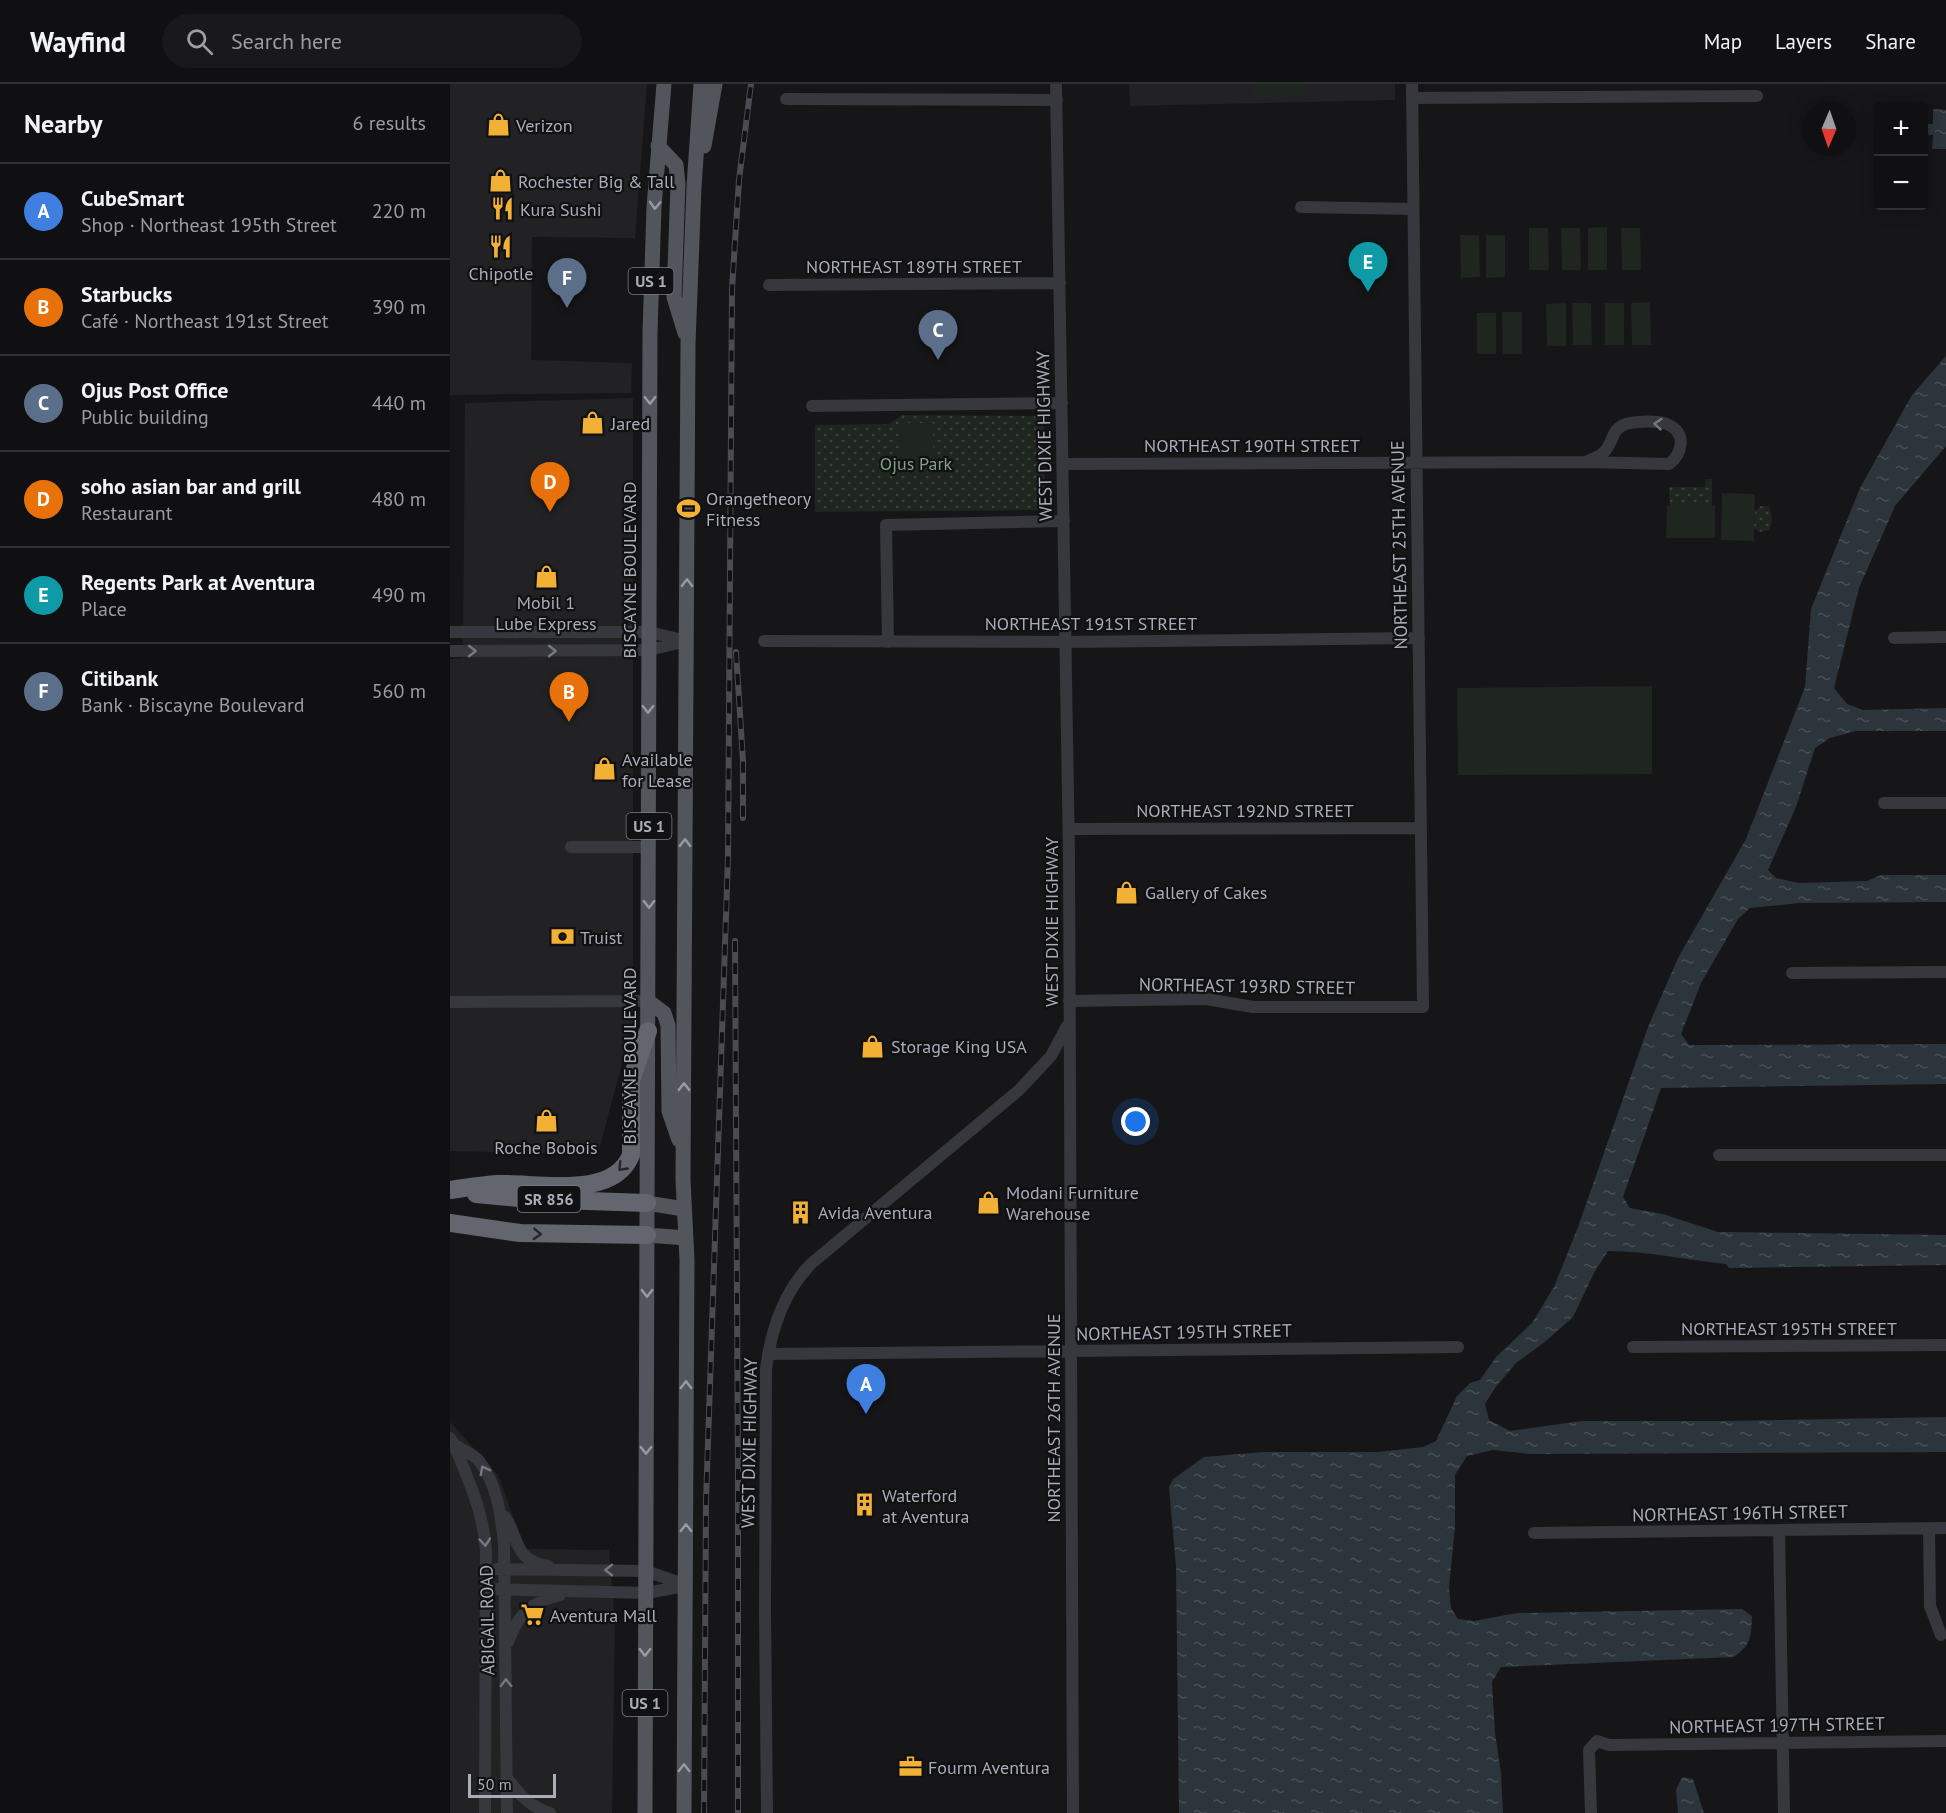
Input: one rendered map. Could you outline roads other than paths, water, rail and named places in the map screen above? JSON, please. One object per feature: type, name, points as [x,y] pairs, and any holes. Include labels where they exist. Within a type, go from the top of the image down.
[{"type":"highway","points":[[450,1190],[498,1184],[553,1186],[587,1184],[618,1173],[626,1165],[631,1155],[631,1080],[648,1031]]},
{"type":"highway","name":"SR 856","points":[[450,1190],[512,1198],[648,1203]]},
{"type":"highway","name":"SR 856","points":[[450,1223],[520,1233],[647,1235]]},
{"type":"main road","name":"BISCAYNE BOULEVARD","points":[[645,1813],[650,333],[658,146],[664,84]]},
{"type":"main road","points":[[694,187],[708,134],[715,84]]},
{"type":"main road","name":"US 1","points":[[684,1813],[686,1238],[683,1152],[688,344],[700,86]]},
{"type":"main road","points":[[658,146],[676,165],[678,184],[674,297],[688,344]]},
{"type":"main road","points":[[648,1001],[664,1013],[667,1021],[669,1111],[683,1152]]},
{"type":"main road","name":"SR 856","points":[[648,1203],[684,1209]]},
{"type":"main road","name":"SR 856","points":[[647,1235],[686,1238]]},
{"type":"street","name":"WEST DIXIE HIGHWAY","points":[[767,1813],[766,1369],[774,1328],[784,1301],[805,1269],[1034,1077],[1055,1050],[1069,1022],[1069,829],[1056,84]]},
{"type":"street","name":"NORTHEAST 25TH AVENUE","points":[[1412,84],[1423,1006]]},
{"type":"street","points":[[1412,98],[1757,96]]},
{"type":"street","points":[[786,99],[1057,99]]},
{"type":"street","points":[[1300,207],[1413,209]]},
{"type":"street","name":"NORTHEAST 189TH STREET","points":[[769,285],[1060,283]]},
{"type":"street","points":[[812,406],[1062,403]]},
{"type":"street","name":"NORTHEAST 190TH STREET","points":[[1063,464],[1586,462],[1669,464],[1676,459],[1681,444],[1675,430],[1669,425],[1630,423],[1617,428],[1603,453],[1586,462]]},
{"type":"street","points":[[888,642],[886,525],[1064,521]]},
{"type":"street","points":[[450,632],[649,632],[687,641]]},
{"type":"street","points":[[1894,638],[1946,637]]},
{"type":"street","name":"NORTHEAST 191ST STREET","points":[[764,641],[1066,642],[1419,638]]},
{"type":"street","points":[[450,651],[648,651],[687,641]]},
{"type":"street","points":[[1884,803],[1946,803]]},
{"type":"street","name":"NORTHEAST 192ND STREET","points":[[1069,829],[1421,828]]},
{"type":"street","points":[[571,846],[649,846]]},
{"type":"street","points":[[1792,973],[1946,972]]},
{"type":"street","name":"NORTHEAST 193RD STREET","points":[[1069,1001],[1206,999],[1254,1007],[1423,1006]]},
{"type":"street","points":[[450,1002],[648,1001]]},
{"type":"street","name":"NORTHEAST 26TH AVENUE","points":[[1069,1022],[1073,1813]]},
{"type":"street","points":[[1719,1155],[1946,1155]]},
{"type":"street","name":"NORTHEAST 195TH STREET","points":[[1633,1347],[1946,1345]]},
{"type":"street","name":"NORTHEAST 195TH STREET","points":[[768,1354],[1458,1347]]},
{"type":"street","name":"ABIGAIL ROAD","points":[[453,1442],[478,1460],[489,1480],[498,1506],[504,1543],[507,1813]]},
{"type":"street","name":"ABIGAIL ROAD","points":[[453,1442],[481,1516],[485,1541],[485,1813]]},
{"type":"street","points":[[498,1506],[509,1523],[516,1545],[524,1555],[542,1565],[573,1570]]},
{"type":"street","points":[[1929,1528],[1930,1606],[1941,1635]]},
{"type":"street","name":"NORTHEAST 196TH STREET","points":[[1534,1533],[1946,1528]]},
{"type":"street","points":[[1779,1530],[1784,1813]]},
{"type":"street","points":[[486,1569],[646,1570],[686,1586]]},
{"type":"street","points":[[486,1590],[646,1593],[686,1586]]},
{"type":"street","points":[[505,1649],[514,1625],[526,1610],[551,1598],[575,1592]]},
{"type":"street","name":"NORTHEAST 197TH STREET","points":[[1591,1813],[1589,1750],[1597,1742],[1609,1745],[1946,1741]]},
{"type":"street","points":[[507,1778],[524,1799],[534,1807],[550,1813]]},
{"type":"water","points":[[1933,109],[1946,110],[1946,149],[1932,149],[1933,135],[1928,135],[1928,124],[1933,124]]},
{"type":"water","points":[[1946,356],[1946,446],[1895,506],[1859,588],[1834,688],[1847,704],[1863,710],[1946,708],[1946,731],[1856,731],[1830,738],[1815,748],[1796,807],[1768,870],[1776,878],[1799,883],[1867,881],[1881,875],[1946,875],[1946,902],[1799,903],[1750,908],[1738,919],[1701,983],[1681,1034],[1689,1045],[1946,1044],[1946,1084],[1661,1088],[1623,1197],[1630,1208],[1663,1214],[1718,1232],[1946,1235],[1946,1265],[1729,1268],[1726,1264],[1652,1254],[1608,1251],[1594,1273],[1573,1317],[1516,1363],[1485,1404],[1489,1420],[1510,1431],[1582,1421],[1946,1417],[1946,1452],[1531,1454],[1493,1450],[1467,1456],[1455,1475],[1455,1526],[1449,1588],[1451,1608],[1458,1619],[1474,1621],[1517,1613],[1742,1609],[1752,1616],[1751,1634],[1747,1644],[1734,1657],[1501,1667],[1492,1682],[1503,1813],[1179,1813],[1176,1567],[1169,1487],[1173,1479],[1204,1457],[1263,1452],[1378,1452],[1423,1447],[1436,1441],[1457,1396],[1470,1383],[1480,1380],[1496,1357],[1532,1323],[1554,1287],[1578,1227],[1648,1027],[1678,958],[1746,839],[1805,687],[1811,609],[1860,488],[1912,395]]},
{"type":"water","points":[[1682,1777],[1693,1779],[1704,1813],[1678,1813],[1676,1790]]},
{"type":"railway","points":[[704,1813],[706,1501],[728,857],[732,289],[739,180],[751,84]]},
{"type":"railway","points":[[736,652],[743,761],[743,818]]},
{"type":"railway","points":[[735,941],[738,1813]]},
{"type":"place","name":"Verizon","points":[[498,125]]},
{"type":"place","name":"Rochester Big & Tall","points":[[500,181]]},
{"type":"place","name":"Kura Sushi","points":[[502,209]]},
{"type":"place","name":"Chipotle","points":[[501,247]]},
{"type":"place","name":"Regents Park at Aventura","points":[[1368,292]]},
{"type":"place","name":"Citibank","points":[[567,308]]},
{"type":"place","name":"Ojus Post Office","points":[[938,360]]},
{"type":"place","name":"Jared","points":[[593,423]]},
{"type":"place","name":"Orangetheory Fitness","points":[[688,508]]},
{"type":"place","name":"soho asian bar and grill","points":[[550,512]]},
{"type":"place","name":"Mobil 1 Lube Express","points":[[546,576]]},
{"type":"place","name":"Starbucks","points":[[569,722]]},
{"type":"place","name":"Available for Lease","points":[[604,769]]},
{"type":"place","name":"Gallery of Cakes","points":[[1127,892]]},
{"type":"place","name":"Truist","points":[[562,937]]},
{"type":"place","name":"Storage King USA","points":[[873,1046]]},
{"type":"place","name":"Roche Bobois","points":[[546,1121]]},
{"type":"place","name":"Modani Furniture Warehouse","points":[[988,1202]]},
{"type":"place","name":"Avida Aventura","points":[[800,1212]]},
{"type":"place","name":"CubeSmart","points":[[866,1414]]},
{"type":"place","name":"Waterford at Aventura","points":[[864,1505]]},
{"type":"place","name":"Aventura Mall","points":[[532,1615]]},
{"type":"place","name":"Fourm Aventura","points":[[910,1767]]},
{"type":"park label","name":"Ojus Park","points":[[916,463]]}]
